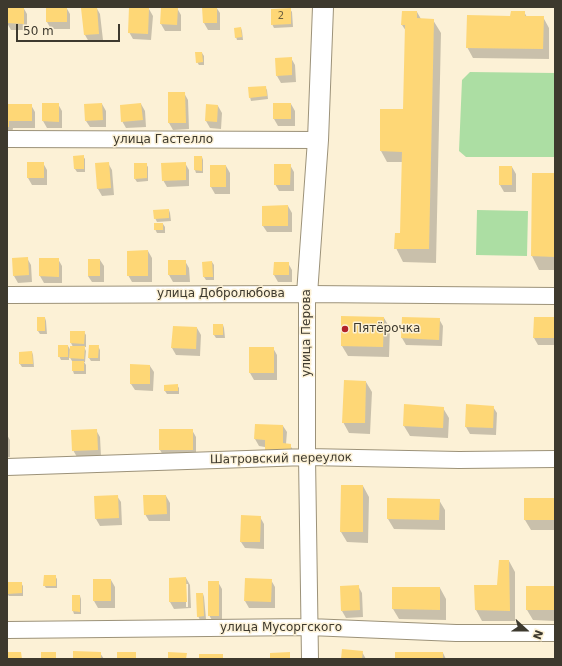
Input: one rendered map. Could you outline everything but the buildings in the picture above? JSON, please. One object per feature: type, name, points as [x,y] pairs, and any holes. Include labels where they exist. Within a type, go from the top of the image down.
[{"type":"street","name":"улица Перова","points":[[310,659],[306,294],[318,140],[323,7]]},
{"type":"street","name":"улица Гастелло","points":[[7,139],[318,140]]},
{"type":"street","name":"улица Добролюбова","points":[[7,295],[306,294],[555,296]]},
{"type":"street","name":"Шатровский переулок","points":[[7,467],[307,457],[460,460],[555,459]]},
{"type":"street","name":"улица Мусоргского","points":[[7,630],[309,627],[456,633],[555,633]]},
{"type":"green space","points":[[470,72],[555,73],[555,157],[466,157],[459,151],[462,80]]},
{"type":"green space","points":[[477,210],[528,211],[527,256],[476,255]]},
{"type":"place","name":"Пятёрочка","points":[[345,329]]}]
